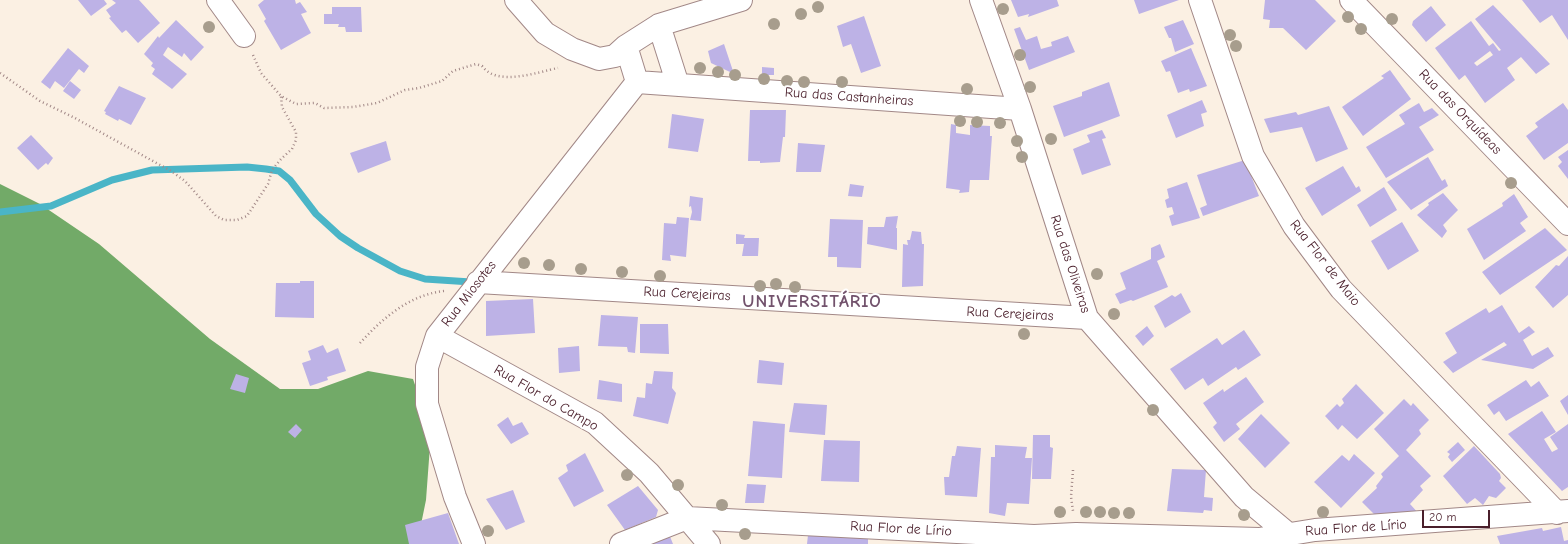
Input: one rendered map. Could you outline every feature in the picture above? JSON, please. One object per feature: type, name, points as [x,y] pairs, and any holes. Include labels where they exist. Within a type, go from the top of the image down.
[{"type":"street","points":[[218,0],[244,36]]},
{"type":"street","points":[[516,0],[545,33],[572,49],[599,59],[615,56],[626,46],[659,25],[741,0]]},
{"type":"street","name":"Rua das Oliveiras","points":[[981,0],[1020,109],[1087,318],[1244,497],[1287,533]]},
{"type":"street","name":"Rua Flor de Maio","points":[[1200,0],[1254,156],[1294,226],[1341,289],[1563,512]]},
{"type":"street","name":"Rua das Orquídeas","points":[[1351,0],[1568,224]]},
{"type":"street","points":[[659,25],[678,85]]},
{"type":"street","points":[[626,46],[637,82]]},
{"type":"street","name":"Rua das Castanheiras","points":[[637,82],[1020,109]]},
{"type":"street","name":"Rua Miosotes","points":[[474,544],[455,497],[427,404],[427,366],[437,336],[637,82]]},
{"type":"street","name":"Rua Cerejeiras","points":[[475,286],[1087,318]]},
{"type":"street","name":"Rua Flor do Campo","points":[[437,336],[595,423],[648,473],[709,544]]},
{"type":"street","name":"Rua Flor de Lírio","points":[[621,544],[687,518],[1032,540],[1076,534],[1259,539],[1287,533],[1563,512]]},
{"type":"path","points":[[244,36],[261,73],[281,96],[296,104],[315,103],[324,108],[353,107],[377,103],[405,90],[431,85],[442,81],[453,71],[476,64],[482,66],[486,71],[507,77],[540,73],[562,67]]},
{"type":"path","points":[[0,73],[40,101],[73,117],[171,171],[185,181],[209,211],[224,220],[237,220],[248,216],[268,184],[272,170],[280,159],[292,149],[296,140],[296,132],[282,107],[281,96]]},
{"type":"path","points":[[360,342],[377,324],[403,304],[420,296],[475,286]]},
{"type":"path","points":[[1073,470],[1071,498],[1076,534]]},
{"type":"green space","points":[[0,184],[40,204],[99,244],[210,339],[280,389],[318,389],[368,371],[413,379],[431,432],[426,500],[417,544],[0,544]]},
{"type":"building","points":[[78,0],[104,0],[107,4],[91,16]]},
{"type":"building","points":[[112,0],[139,0],[160,23],[138,43],[126,30],[122,33],[109,18],[111,17],[106,10],[116,3]]},
{"type":"building","points":[[264,0],[295,0],[296,4],[300,2],[307,12],[301,14],[311,33],[281,50],[264,21],[266,19],[258,5]]},
{"type":"building","points":[[1011,0],[1057,0],[1059,6],[1028,17],[1029,14],[1018,17]]},
{"type":"building","points":[[1134,0],[1179,0],[1139,14]]},
{"type":"building","points":[[1265,0],[1315,0],[1336,21],[1306,50],[1283,28],[1269,28],[1270,20],[1263,19]]},
{"type":"building","points":[[1522,0],[1568,0],[1568,40],[1552,15],[1540,23]]},
{"type":"building","points":[[1493,5],[1550,64],[1536,74],[1521,57],[1507,68],[1515,80],[1485,103],[1465,75],[1459,80],[1435,48],[1471,21],[1489,46],[1493,43],[1499,51],[1501,50],[1475,19]],"holes":[[[1490,51],[1493,55],[1477,66],[1474,63]]]},
{"type":"building","points":[[1431,6],[1446,25],[1426,42],[1412,25],[1413,21]]},
{"type":"building","points":[[332,7],[361,7],[362,32],[346,32],[345,27],[338,27],[339,24],[324,24],[324,14],[332,14]]},
{"type":"building","points":[[864,16],[881,66],[861,73],[851,44],[843,47],[837,26]]},
{"type":"building","points":[[176,20],[204,47],[191,61],[184,53],[182,57],[168,47],[163,55],[187,74],[172,89],[152,74],[155,69],[151,66],[153,63],[144,54],[158,36],[159,38]]},
{"type":"building","points":[[1183,20],[1194,44],[1175,52],[1171,38],[1169,38],[1164,27]]},
{"type":"building","points":[[1020,27],[1026,40],[1037,36],[1041,49],[1052,46],[1051,42],[1068,36],[1075,52],[1029,70],[1014,29]]},
{"type":"building","points":[[724,44],[733,71],[730,72],[711,63],[708,51]]},
{"type":"building","points":[[68,48],[89,66],[84,73],[79,69],[64,88],[55,81],[50,89],[41,82]]},
{"type":"building","points":[[1191,48],[1207,86],[1190,92],[1189,89],[1178,93],[1170,71],[1166,72],[1161,61]]},
{"type":"building","points":[[762,67],[774,68],[774,75],[762,75]]},
{"type":"building","points":[[1390,70],[1411,99],[1363,136],[1342,107],[1384,78],[1381,76]]},
{"type":"building","points":[[70,81],[81,90],[74,99],[63,91]]},
{"type":"building","points":[[1109,82],[1120,116],[1064,137],[1053,106],[1082,96],[1082,92]]},
{"type":"building","points":[[119,86],[146,98],[131,125],[119,119],[118,121],[105,114],[106,112],[104,111]]},
{"type":"building","points":[[1202,100],[1207,112],[1201,114],[1204,126],[1176,138],[1167,115]]},
{"type":"building","points":[[1419,103],[1424,112],[1432,108],[1439,115],[1419,127],[1434,150],[1386,178],[1366,147],[1405,124],[1399,115]]},
{"type":"building","points":[[1563,103],[1568,110],[1568,143],[1544,160],[1526,136],[1538,127],[1535,123]]},
{"type":"building","points":[[1329,106],[1348,149],[1316,162],[1302,127],[1270,133],[1264,119],[1296,112],[1298,115]]},
{"type":"building","points":[[750,110],[786,110],[785,137],[783,137],[780,162],[760,163],[760,161],[748,161]]},
{"type":"building","points":[[672,114],[704,119],[698,152],[668,148]]},
{"type":"building","points":[[951,124],[956,125],[956,133],[970,135],[970,125],[990,126],[990,136],[992,136],[989,180],[970,180],[969,192],[959,193],[960,190],[946,188]]},
{"type":"building","points":[[1102,130],[1106,138],[1102,139],[1111,165],[1082,175],[1073,149],[1090,142],[1087,135]]},
{"type":"building","points":[[31,135],[53,158],[48,165],[46,163],[38,170],[17,148]]},
{"type":"building","points":[[386,141],[391,160],[358,173],[350,153]]},
{"type":"building","points":[[798,143],[825,145],[821,172],[796,172]]},
{"type":"building","points":[[1568,150],[1568,179],[1558,166],[1562,162],[1558,157]]},
{"type":"building","points":[[1428,157],[1442,181],[1445,179],[1448,186],[1411,210],[1387,182]]},
{"type":"building","points":[[1245,160],[1259,196],[1203,216],[1200,208],[1207,205],[1197,175]]},
{"type":"building","points":[[1343,166],[1356,188],[1359,186],[1361,191],[1322,216],[1305,188]]},
{"type":"building","points":[[1187,182],[1200,218],[1172,226],[1169,216],[1174,214],[1172,207],[1167,208],[1165,200],[1169,198],[1167,189]]},
{"type":"building","points":[[850,184],[864,186],[862,197],[848,196]]},
{"type":"building","points":[[1384,187],[1397,210],[1370,227],[1357,205]]},
{"type":"building","points":[[1443,193],[1458,210],[1443,225],[1447,231],[1442,238],[1417,215],[1429,205],[1428,203]]},
{"type":"building","points":[[1514,194],[1528,217],[1520,223],[1526,231],[1484,260],[1467,229],[1503,206],[1502,203]]},
{"type":"building","points":[[690,196],[703,198],[701,221],[690,220],[692,212],[691,206],[689,207]]},
{"type":"building","points":[[898,216],[896,228],[897,250],[867,244],[868,227],[884,227],[886,217]]},
{"type":"building","points":[[677,217],[689,218],[686,257],[670,255],[671,261],[662,260],[664,223],[676,224]]},
{"type":"building","points":[[830,219],[863,220],[861,268],[837,267],[837,257],[828,257]]},
{"type":"building","points":[[1402,222],[1419,251],[1388,270],[1371,241]]},
{"type":"building","points":[[1545,228],[1567,250],[1500,295],[1482,272]]},
{"type":"building","points":[[912,231],[921,232],[922,244],[924,244],[923,286],[902,287],[903,244],[908,245],[907,240],[910,240]]},
{"type":"building","points":[[736,234],[745,235],[744,238],[759,238],[758,256],[742,256],[744,244],[736,244]]},
{"type":"building","points":[[1160,244],[1165,257],[1157,261],[1168,287],[1133,301],[1131,300],[1120,304],[1115,294],[1126,289],[1120,273],[1151,259],[1151,248]]},
{"type":"building","points":[[1568,256],[1568,295],[1553,308],[1535,287],[1556,265],[1559,266]]},
{"type":"building","points":[[300,281],[314,281],[314,318],[275,317],[276,283],[300,283]]},
{"type":"building","points":[[1181,293],[1191,312],[1165,328],[1154,306],[1172,295],[1175,297]]},
{"type":"building","points":[[533,299],[535,333],[486,336],[486,301]]},
{"type":"building","points":[[1502,305],[1519,333],[1529,326],[1535,332],[1523,340],[1532,356],[1548,347],[1554,356],[1533,369],[1481,360],[1507,345],[1504,342],[1453,373],[1443,362],[1457,353],[1445,333],[1486,308],[1489,313]]},
{"type":"building","points":[[601,315],[638,317],[635,353],[628,352],[627,347],[598,346]]},
{"type":"building","points":[[640,324],[668,324],[669,354],[640,353]]},
{"type":"building","points":[[1147,326],[1154,336],[1143,346],[1135,336]]},
{"type":"building","points":[[1244,330],[1261,355],[1238,370],[1236,367],[1208,386],[1203,378],[1185,390],[1170,369],[1217,338],[1222,345]]},
{"type":"building","points":[[323,345],[327,353],[338,348],[346,371],[327,377],[328,380],[310,386],[302,363],[311,360],[308,351]]},
{"type":"building","points":[[579,346],[580,371],[559,373],[558,348]]},
{"type":"building","points":[[759,360],[784,363],[782,385],[757,383]]},
{"type":"building","points":[[654,371],[673,372],[672,388],[676,393],[668,424],[633,416],[637,397],[645,398],[646,383],[652,384]]},
{"type":"building","points":[[236,374],[249,378],[245,393],[230,389]]},
{"type":"building","points":[[1246,377],[1264,402],[1236,424],[1240,429],[1224,442],[1213,427],[1217,423],[1203,403],[1223,389],[1224,392]]},
{"type":"building","points":[[599,380],[622,384],[622,402],[597,399]]},
{"type":"building","points":[[1526,380],[1531,387],[1539,381],[1549,396],[1506,421],[1499,411],[1494,415],[1487,405]]},
{"type":"building","points":[[1356,384],[1384,413],[1357,439],[1342,425],[1338,430],[1325,416],[1337,404],[1340,407],[1344,403],[1342,399]]},
{"type":"building","points":[[1568,395],[1568,415],[1560,401]]},
{"type":"building","points":[[1404,399],[1411,406],[1413,403],[1429,420],[1419,430],[1421,434],[1406,450],[1431,476],[1420,486],[1423,490],[1410,504],[1420,515],[1374,514],[1362,502],[1377,488],[1376,486],[1383,477],[1381,474],[1399,456],[1374,429]]},
{"type":"building","points":[[794,403],[827,405],[825,435],[789,432]]},
{"type":"building","points":[[1542,411],[1556,432],[1544,439],[1552,452],[1558,449],[1550,437],[1568,424],[1568,487],[1562,491],[1508,434]]},
{"type":"building","points":[[1261,414],[1290,443],[1265,468],[1238,439]]},
{"type":"building","points":[[508,417],[513,426],[522,422],[529,434],[511,444],[497,425]]},
{"type":"building","points":[[753,421],[785,424],[782,478],[748,476]]},
{"type":"building","points":[[296,424],[302,430],[295,438],[288,432]]},
{"type":"building","points":[[1033,435],[1050,435],[1050,447],[1053,448],[1051,479],[1032,479]]},
{"type":"building","points":[[824,440],[860,441],[859,482],[821,481]]},
{"type":"building","points":[[1458,442],[1465,450],[1452,462],[1448,457],[1450,454],[1447,452]]},
{"type":"building","points":[[995,445],[1027,447],[1025,458],[1032,458],[1029,504],[1007,503],[1005,516],[989,513],[991,457],[995,457]]},
{"type":"building","points":[[957,446],[981,448],[977,497],[945,495],[944,477],[949,477],[952,456],[955,456]]},
{"type":"building","points":[[1474,446],[1500,474],[1501,478],[1499,481],[1506,488],[1496,498],[1489,496],[1483,505],[1475,498],[1467,504],[1443,476]]},
{"type":"building","points":[[585,453],[604,491],[574,507],[558,478],[568,471],[566,465]]},
{"type":"building","points":[[1354,454],[1375,473],[1341,508],[1314,482],[1342,455],[1349,461]]},
{"type":"building","points":[[1172,469],[1206,470],[1204,497],[1213,498],[1212,511],[1204,510],[1203,513],[1167,511]]},
{"type":"building","points":[[747,484],[766,485],[764,503],[745,503]]},
{"type":"building","points":[[638,486],[658,510],[656,517],[625,530],[607,505]]},
{"type":"building","points":[[513,490],[525,522],[506,530],[486,499]]},
{"type":"building","points":[[448,513],[459,544],[409,544],[405,525]]},
{"type":"building","points":[[1561,527],[1564,541],[1568,540],[1568,544],[1500,544],[1497,536],[1542,528],[1543,531]]},
{"type":"building","points":[[669,534],[673,544],[638,544]]},
{"type":"building","points":[[808,535],[868,536],[868,544],[807,544]]},
{"type":"waterway","points":[[0,212],[51,206],[112,180],[152,170],[247,167],[266,169],[279,171],[290,180],[316,214],[340,236],[358,248],[400,271],[425,279],[471,282]]},
{"type":"district","name":"UNIVERSITÁRIO","points":[[812,302]]}]
